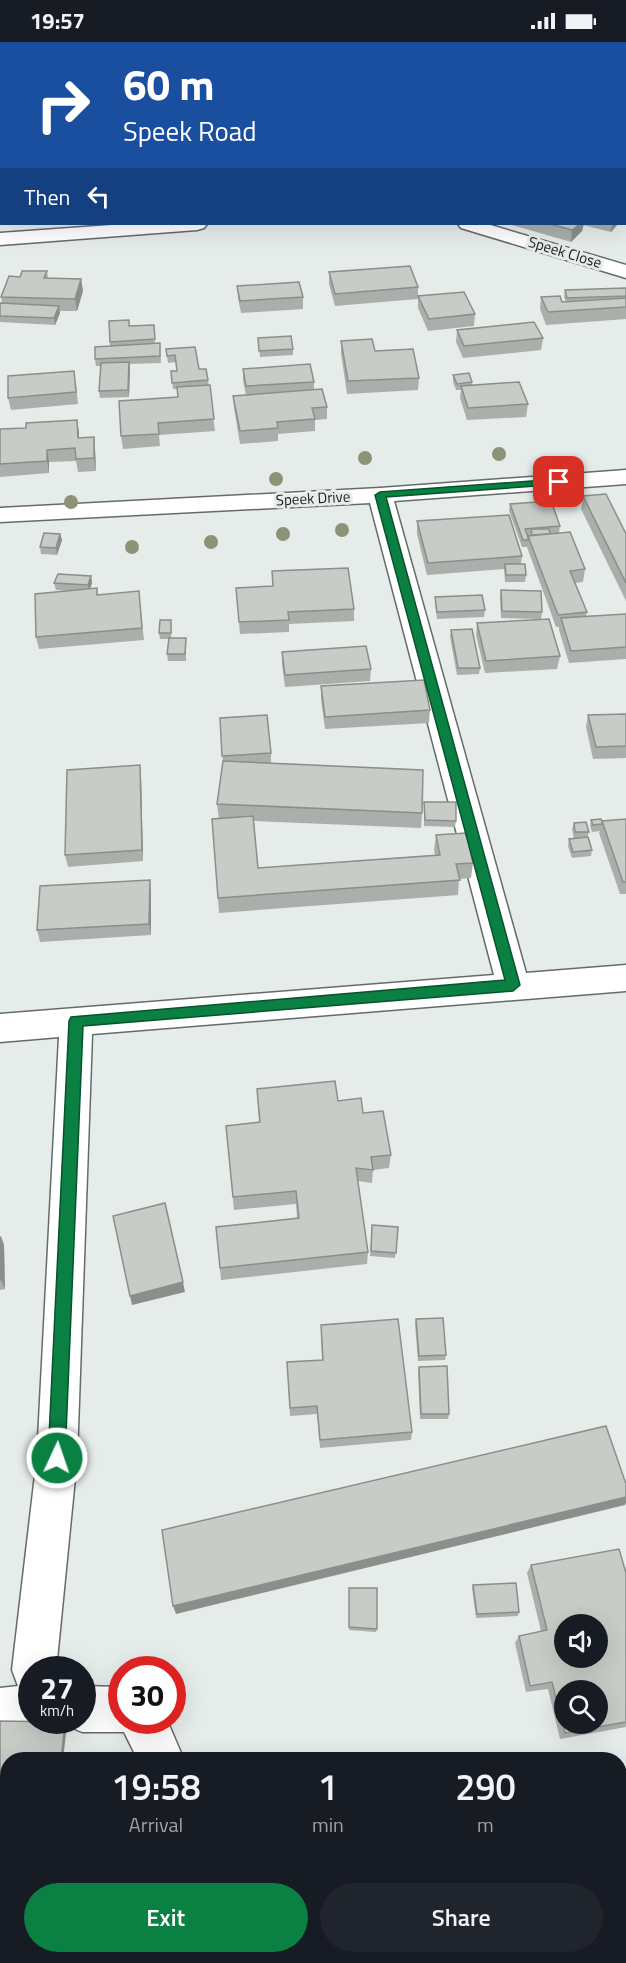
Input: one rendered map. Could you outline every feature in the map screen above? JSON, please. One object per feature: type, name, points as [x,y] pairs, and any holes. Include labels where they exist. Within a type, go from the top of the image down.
[{"type":"street","points":[[0,239],[184,225]]},
{"type":"street","name":"Speek Close","points":[[471,225],[626,272]]},
{"type":"street","name":"Speek Drive","points":[[0,515],[380,495],[626,477]]},
{"type":"street","points":[[380,495],[513,985]]},
{"type":"street","points":[[0,1028],[513,985],[626,978]]},
{"type":"street","points":[[36,1656],[57,1458],[76,1021]]},
{"type":"street","points":[[0,1711],[18,1708]]},
{"type":"street","points":[[150,1734],[159,1752]]},
{"type":"building","points":[[554,225],[579,225],[572,230]]},
{"type":"building","points":[[410,266],[418,287],[335,294],[329,272]]},
{"type":"building","points":[[22,271],[47,271],[44,278],[81,279],[75,299],[1,297],[9,276],[20,277]]},
{"type":"building","points":[[299,282],[303,297],[240,301],[237,286]]},
{"type":"building","points":[[626,288],[626,296],[567,298],[565,290]]},
{"type":"building","points":[[464,292],[475,314],[429,319],[418,296]]},
{"type":"building","points":[[560,296],[562,302],[626,298],[626,307],[548,312],[541,297]]},
{"type":"building","points":[[0,303],[59,306],[54,318],[0,316]]},
{"type":"building","points":[[129,320],[129,326],[154,325],[155,339],[110,342],[109,321]]},
{"type":"building","points":[[534,322],[543,338],[464,346],[457,330]]},
{"type":"building","points":[[291,336],[293,349],[259,351],[258,338]]},
{"type":"building","points":[[372,339],[375,351],[413,349],[419,378],[348,381],[341,341]]},
{"type":"building","points":[[160,343],[160,356],[95,359],[95,347]]},
{"type":"building","points":[[195,347],[199,369],[206,369],[208,380],[172,383],[171,371],[177,371],[175,355],[167,356],[166,349]]},
{"type":"building","points":[[129,362],[128,390],[99,391],[101,363]]},
{"type":"building","points":[[310,364],[314,382],[246,386],[243,369]]},
{"type":"building","points":[[74,371],[76,392],[8,398],[8,376]]},
{"type":"building","points":[[469,373],[472,382],[457,384],[453,375]]},
{"type":"building","points":[[519,382],[528,404],[468,408],[461,386]]},
{"type":"building","points":[[210,385],[214,419],[158,423],[159,434],[121,436],[119,401],[178,397],[177,387]]},
{"type":"building","points":[[322,389],[327,407],[312,408],[315,419],[277,422],[278,428],[240,431],[233,396]]},
{"type":"building","points":[[77,420],[78,438],[94,437],[94,458],[76,459],[75,448],[47,450],[47,461],[0,464],[0,429],[26,428],[26,423]]},
{"type":"building","points":[[606,494],[626,534],[626,583],[583,496]]},
{"type":"building","points":[[551,501],[560,526],[525,529],[528,540],[523,540],[510,504]]},
{"type":"building","points":[[509,515],[522,556],[428,563],[417,521]]},
{"type":"building","points":[[531,529],[549,529],[550,534],[532,535]]},
{"type":"building","points":[[570,532],[585,569],[570,571],[587,612],[558,615],[528,536]]},
{"type":"building","points":[[44,533],[60,534],[56,548],[40,547]]},
{"type":"building","points":[[505,564],[525,564],[526,575],[506,575]]},
{"type":"building","points":[[348,568],[354,609],[288,612],[289,620],[239,622],[236,588],[273,586],[272,571]]},
{"type":"building","points":[[58,574],[91,576],[88,585],[54,583]]},
{"type":"building","points":[[97,588],[97,595],[139,591],[142,628],[36,637],[35,594]]},
{"type":"building","points":[[501,590],[541,591],[542,612],[502,611]]},
{"type":"building","points":[[482,595],[485,610],[437,612],[435,597]]},
{"type":"building","points":[[626,614],[626,647],[571,651],[561,618]]},
{"type":"building","points":[[549,619],[560,656],[486,661],[477,623]]},
{"type":"building","points":[[160,620],[171,620],[171,633],[159,633]]},
{"type":"building","points":[[472,629],[480,668],[458,668],[451,630]]},
{"type":"building","points":[[169,638],[186,638],[185,654],[167,654]]},
{"type":"building","points":[[366,646],[371,669],[285,675],[282,652]]},
{"type":"building","points":[[424,680],[430,710],[325,717],[321,686]]},
{"type":"building","points":[[626,714],[626,746],[596,747],[588,715]]},
{"type":"building","points":[[267,715],[271,753],[222,756],[220,718]]},
{"type":"building","points":[[223,761],[423,770],[422,813],[217,804]]},
{"type":"building","points":[[140,765],[142,850],[65,855],[67,770]]},
{"type":"building","points":[[424,802],[456,802],[456,821],[425,820]]},
{"type":"building","points":[[253,816],[258,868],[440,855],[436,835],[466,833],[473,863],[456,864],[460,880],[218,898],[212,819]]},
{"type":"building","points":[[601,819],[602,824],[593,825],[591,820]]},
{"type":"building","points":[[626,819],[626,882],[623,882],[602,821]]},
{"type":"building","points":[[586,822],[589,832],[575,832],[574,823]]},
{"type":"building","points":[[588,837],[592,850],[573,852],[569,839]]},
{"type":"building","points":[[150,880],[149,924],[37,930],[40,886]]},
{"type":"building","points":[[335,1081],[338,1101],[361,1098],[363,1113],[383,1111],[391,1155],[371,1157],[373,1170],[356,1168],[368,1252],[220,1268],[216,1227],[299,1218],[296,1191],[233,1197],[226,1126],[260,1122],[257,1089]]},
{"type":"building","points":[[165,1203],[183,1282],[130,1296],[113,1216]]},
{"type":"building","points":[[372,1225],[398,1227],[396,1253],[371,1251]]},
{"type":"building","points":[[443,1318],[446,1355],[419,1356],[416,1319]]},
{"type":"building","points":[[398,1319],[412,1432],[320,1440],[317,1406],[290,1408],[287,1362],[323,1360],[321,1325]]},
{"type":"building","points":[[447,1366],[449,1414],[421,1414],[419,1367]]},
{"type":"building","points":[[606,1426],[626,1484],[626,1497],[173,1606],[162,1530]]},
{"type":"building","points":[[619,1549],[626,1573],[626,1722],[608,1725],[608,1680],[554,1680],[554,1690],[552,1682],[530,1686],[519,1636],[547,1630],[531,1565]]},
{"type":"building","points":[[516,1583],[519,1612],[477,1614],[473,1585]]},
{"type":"building","points":[[349,1588],[377,1588],[377,1629],[349,1627]]},
{"type":"building","points":[[0,1721],[18,1721],[18,1734],[64,1734],[62,1752],[0,1752]]},
{"type":"route","points":[[57,1458],[76,1021],[513,985],[380,495],[559,482]]}]
